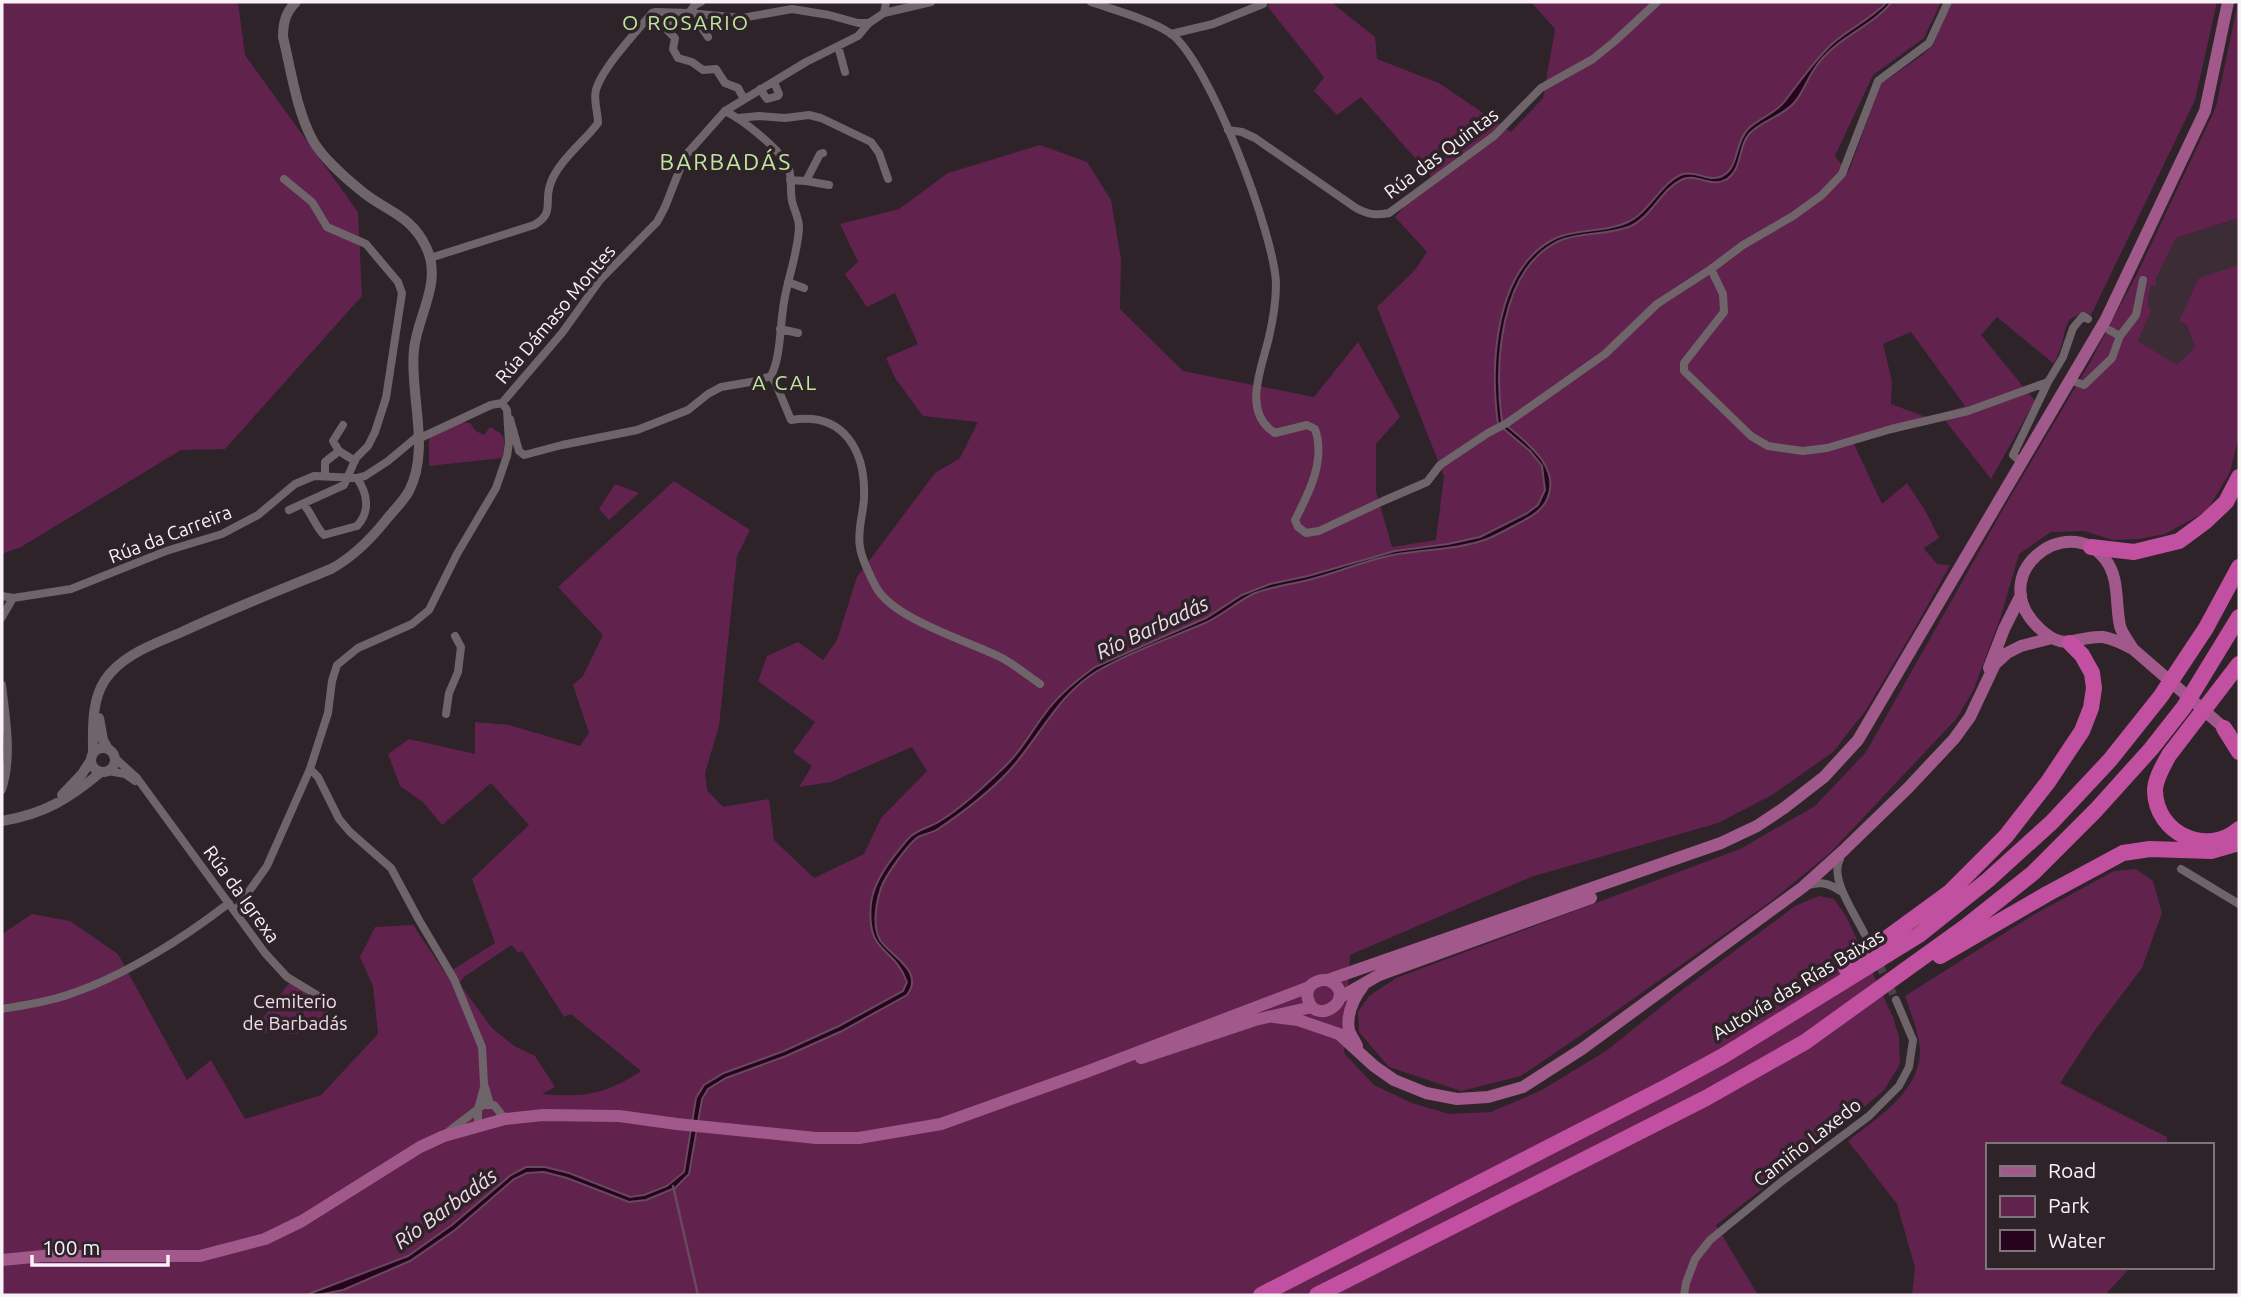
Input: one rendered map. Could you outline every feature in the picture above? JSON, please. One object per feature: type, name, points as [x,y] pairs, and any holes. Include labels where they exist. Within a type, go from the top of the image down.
[{"type":"highway","points":[[2091,547],[2134,552],[2179,541],[2206,522],[2226,502],[2239,477]]},
{"type":"highway","name":"Autovía das Rías Baixas","points":[[1261,1295],[1723,1056],[1919,935],[1988,880],[2052,822],[2110,760],[2169,684],[2206,628],[2239,567]]},
{"type":"highway","points":[[1317,1295],[1706,1098],[1805,1042],[1965,927],[2033,873],[2096,810],[2151,749],[2184,707],[2239,617]]},
{"type":"highway","points":[[1616,1111],[1852,965],[1950,892],[2006,836],[2048,782],[2082,731],[2091,708],[2094,688],[2092,673],[2070,643]]},
{"type":"highway","points":[[2239,664],[2169,755],[2155,788],[2157,807],[2167,824],[2191,841],[2220,840],[2239,829]]},
{"type":"highway","points":[[2224,728],[2239,752]]},
{"type":"highway","points":[[1868,998],[2123,853],[2150,849],[2211,851],[2239,844]]},
{"type":"main road","points":[[2,1260],[43,1256],[200,1256],[265,1239],[302,1220],[420,1147],[443,1136],[505,1119],[543,1115],[619,1116],[816,1138],[859,1138],[941,1124],[1309,987],[1317,980],[1328,980],[1658,866],[1721,843],[1757,826],[1825,777],[1858,740],[2106,319],[2205,111],[2228,2]]},
{"type":"main road","points":[[2133,649],[2121,629],[2112,570],[2104,558],[2091,547],[2075,542],[2056,543],[2040,552],[2027,565],[2020,584],[2021,595],[2027,614],[2039,628],[2052,638],[2070,643],[2104,638],[2118,641],[2133,649],[2239,741]]},
{"type":"main road","points":[[1309,987],[1307,998],[1314,1008],[1344,1032],[1374,1066],[1394,1080],[1426,1093],[1457,1099],[1478,1098],[1523,1087],[1582,1049],[1803,887],[1908,788],[1970,717],[2004,629],[2021,595]]},
{"type":"main road","points":[[1984,685],[1995,664],[2007,653],[2052,638]]},
{"type":"main road","points":[[1086,1072],[1156,1055],[1255,1020],[1314,1008],[1327,1011],[1338,1000],[1379,975],[1606,892],[1658,866]]},
{"type":"main road","points":[[1328,980],[1336,986],[1344,1032]]},
{"type":"main road","points":[[1344,1032],[1354,998],[1366,982]]},
{"type":"main road","points":[[1274,1017],[1344,1032]]},
{"type":"street","points":[[105,771],[93,766],[94,716],[100,691],[115,668],[144,649],[234,608],[331,569],[358,551],[407,494],[417,464],[414,351],[432,286],[430,258],[417,231],[407,220],[360,191],[314,142],[305,122],[283,37],[286,14],[296,2]]},
{"type":"street","points":[[689,13],[701,2]]},
{"type":"street","points":[[886,2],[884,13],[931,2]]},
{"type":"street","points":[[1091,2],[1171,34],[1190,55],[1227,130],[1257,202],[1272,252],[1276,285],[1270,333],[1256,390],[1259,417],[1266,428],[1275,433],[1307,425],[1315,429],[1320,442],[1318,463],[1307,496],[1295,520],[1298,527],[1306,533],[1319,531],[1427,482],[1440,465],[1507,423],[1605,354],[1657,304],[1822,195],[1842,174],[1878,80],[1929,43],[1948,2]]},
{"type":"street","name":"Rúa das Quintas","points":[[1227,130],[1242,132],[1255,138],[1356,208],[1378,215],[1389,213],[1494,136],[1541,89],[1593,59],[1657,2]]},
{"type":"street","points":[[1171,34],[1213,24],[1263,4]]},
{"type":"street","points":[[430,258],[534,225],[542,220],[548,211],[549,188],[553,179],[577,145],[598,123],[596,93],[601,79],[652,13],[742,18],[792,9],[858,23],[870,23]]},
{"type":"street","points":[[670,13],[668,31],[675,38],[673,49],[678,58],[692,62],[703,70],[716,69],[725,83],[738,88],[744,99]]},
{"type":"street","name":"Rúa Dámaso Montes","points":[[504,407],[600,280],[657,222],[685,156],[725,111],[858,36],[884,13]]},
{"type":"street","points":[[700,15],[702,28],[708,37]]},
{"type":"street","points":[[838,46],[845,72]]},
{"type":"street","points":[[760,89],[767,99],[778,96],[774,82]]},
{"type":"street","points":[[504,407],[519,451],[524,455],[637,430],[688,410],[721,387],[756,382],[771,376],[776,361],[799,228],[788,167],[784,159],[756,132],[725,111]]},
{"type":"street","points":[[738,118],[785,118],[809,114],[821,118],[871,142],[879,153],[888,179]]},
{"type":"street","points":[[806,181],[823,153]]},
{"type":"street","points":[[285,179],[312,202],[327,227],[366,244],[402,288],[386,398],[375,432],[368,446],[355,461],[353,477],[366,493],[363,516],[357,526],[324,535],[304,505]]},
{"type":"street","points":[[790,180],[829,186]]},
{"type":"street","points":[[1712,269],[1723,294],[1724,312],[1684,363],[1684,371],[1751,436],[1768,446],[1794,450],[1827,448],[1891,429],[1968,411],[2048,382]]},
{"type":"street","points":[[2070,380],[2084,385],[2112,358],[2120,336],[2136,315],[2143,280]]},
{"type":"street","points":[[788,282],[804,288]]},
{"type":"street","points":[[2021,462],[2013,455],[2063,357],[2073,328],[2084,316],[2088,319]]},
{"type":"street","points":[[780,328],[798,333]]},
{"type":"street","points":[[2109,330],[2120,336]]},
{"type":"street","points":[[771,376],[791,420],[808,418],[833,423],[846,435],[858,456],[864,496],[860,547],[877,589],[901,612],[1003,658],[1040,684]]},
{"type":"street","points":[[289,510],[342,487],[353,477],[376,470],[418,437],[491,405],[504,407]]},
{"type":"street","points":[[235,911],[267,866],[310,769],[328,713],[337,665],[358,648],[412,624],[429,610],[457,554],[491,499],[509,443],[504,407]]},
{"type":"street","points":[[342,425],[333,441],[339,451],[355,461]]},
{"type":"street","points":[[325,475],[325,462],[339,451]]},
{"type":"street","name":"Rúa da Carreira","points":[[2,596],[13,598],[71,589],[166,551],[222,534],[264,511],[291,486],[310,477],[353,477]]},
{"type":"street","points":[[2,617],[13,598]]},
{"type":"street","points":[[446,714],[458,672],[460,645],[455,636]]},
{"type":"street","points":[[2,685],[8,748],[8,770],[2,788]]},
{"type":"street","points":[[2,821],[41,812],[64,800],[114,765],[100,727],[100,691]]},
{"type":"street","points":[[41,812],[74,784],[101,748],[111,753]]},
{"type":"street","name":"Rúa da Igrexa","points":[[111,753],[137,778],[258,945],[286,977],[325,1000]]},
{"type":"street","points":[[310,769],[318,778],[339,819],[391,868],[418,920],[454,979],[482,1047],[484,1084],[489,1104]]},
{"type":"street","name":"Rúa da Igrexa","points":[[105,771],[125,774],[148,793]]},
{"type":"street","points":[[1834,882],[1836,866],[1844,850]]},
{"type":"street","points":[[1823,869],[1828,870],[1844,894],[1864,933]]},
{"type":"street","points":[[2181,869],[2239,904]]},
{"type":"street","points":[[1803,887],[1819,882],[1834,882]]},
{"type":"street","points":[[2,1009],[57,998],[103,981],[157,951],[229,903]]},
{"type":"street","name":"Camiño Laxedo","points":[[1684,1295],[1695,1259],[1710,1240],[1869,1116],[1899,1086],[1909,1067],[1913,1040],[1896,1000]]},
{"type":"street","points":[[478,1126],[478,1109],[484,1084]]},
{"type":"street","points":[[443,1136],[478,1109],[489,1104],[494,1105],[505,1119]]},
{"type":"shaded area","points":[[2239,218],[2239,265],[2199,279],[2180,321],[2185,325],[2195,347],[2176,366],[2138,341],[2152,309],[2146,306],[2151,286],[2176,238]]},
{"type":"green space","points":[[2,2],[238,2],[245,55],[358,212],[362,296],[225,449],[181,450],[21,547],[2,554]]},
{"type":"green space","points":[[1273,2],[1331,2],[1375,37],[1377,59],[1439,83],[1511,132],[1543,98],[1555,29],[1531,2],[1941,2],[1924,38],[1873,75],[1835,156],[1848,173],[1881,84],[1933,45],[1952,2],[2217,2],[2195,100],[2091,315],[2081,313],[2069,320],[2054,364],[1997,317],[1981,335],[2035,401],[1991,479],[1944,419],[1943,413],[1965,406],[1911,332],[1883,344],[1892,381],[1891,404],[1926,417],[1928,423],[1854,444],[1882,504],[1907,483],[1939,538],[1924,548],[1925,550],[1937,564],[1950,565],[1866,710],[1833,752],[1772,795],[1718,823],[1531,877],[1350,955],[1344,1053],[1374,1085],[1412,1103],[1449,1114],[1491,1112],[1540,1091],[1606,1051],[1682,990],[1795,906],[1819,896],[1834,899],[1846,916],[1893,1017],[1899,1037],[1900,1064],[1884,1090],[1829,1137],[1716,1225],[1758,1295],[2,1295],[2,934],[32,914],[70,921],[118,954],[187,1080],[211,1060],[245,1119],[321,1095],[378,1034],[373,986],[360,957],[375,927],[413,925],[446,974],[495,943],[472,879],[529,825],[491,783],[442,825],[423,802],[400,786],[388,754],[409,739],[475,754],[475,722],[509,725],[580,746],[589,733],[573,685],[583,676],[603,635],[558,587],[674,481],[750,530],[737,556],[719,726],[705,773],[707,790],[723,807],[769,799],[774,840],[814,878],[864,854],[881,818],[927,771],[912,747],[831,782],[799,787],[812,766],[793,752],[815,722],[758,681],[767,656],[798,642],[823,660],[837,640],[857,577],[935,473],[960,458],[978,422],[923,416],[895,378],[886,358],[918,344],[895,293],[867,307],[845,274],[858,262],[840,224],[899,209],[948,173],[1040,145],[1087,162],[1111,200],[1121,259],[1120,309],[1183,371],[1314,397],[1358,342],[1400,417],[1376,444],[1376,491],[1392,547],[1436,540],[1444,476],[1377,307],[1415,270],[1427,252],[1395,217],[1431,176],[1361,97],[1337,115],[1314,91],[1324,77],[1267,6]],"holes":[[[513,946],[518,953],[522,951],[564,1017],[571,1014],[641,1071],[617,1085],[594,1093],[542,1094],[555,1087],[535,1056],[514,1046],[492,1028],[459,983],[464,977]]]},
{"type":"green space","points":[[2238,2],[2239,218],[2176,238],[2156,278],[2156,285],[2151,286],[2147,306],[2152,309],[2138,341],[2177,365],[2195,347],[2186,325],[2179,321],[2199,278],[2239,265],[2239,435],[2230,472],[2207,511],[2165,534],[2139,539],[2113,540],[2084,531],[2051,532],[2019,554],[2001,616],[1974,689],[1957,718],[1830,853],[1770,902],[1521,1076],[1461,1091],[1389,1067],[1359,1032],[1358,1012],[1369,996],[1396,978],[1740,849],[1815,806],[1866,752],[2006,504],[2088,366],[2139,270],[2216,107]]},
{"type":"green space","points":[[462,422],[470,423],[476,431],[484,435],[490,427],[500,433],[504,439],[502,458],[429,466],[429,437]]},
{"type":"green space","points":[[615,484],[639,493],[609,520],[599,509]]},
{"type":"green space","points":[[2136,869],[2153,881],[2162,913],[2142,968],[2095,1030],[2060,1083],[2167,1137],[2167,1143],[1986,1143],[1986,1269],[2129,1269],[2105,1295],[1912,1295],[1915,1268],[1897,1204],[1848,1141],[1884,1113],[1914,1078],[1920,1049],[1905,996],[2033,915],[2114,871]]},
{"type":"green space","name":"Cemiterio de Barbadás","points":[[290,982],[328,1011],[324,1017],[313,1027],[299,1033],[278,1030],[271,1033],[256,1032],[256,1027]]},
{"type":"water","points":[[1887,2],[1892,2],[1824,56],[1794,103],[1750,133],[1736,169],[1727,179],[1721,182],[1692,178],[1681,180],[1638,222],[1622,229],[1559,241],[1539,255],[1524,273],[1512,296],[1505,321],[1499,374],[1500,399],[1502,422],[1540,457],[1550,479],[1550,491],[1545,503],[1535,513],[1476,543],[1383,557],[1255,593],[1212,620],[1125,657],[1084,680],[1060,704],[1000,780],[947,823],[918,837],[887,876],[878,900],[876,928],[880,940],[909,972],[912,979],[907,995],[842,1031],[786,1056],[726,1078],[708,1089],[702,1099],[689,1174],[675,1188],[646,1200],[629,1202],[567,1178],[544,1172],[527,1173],[514,1179],[455,1230],[410,1261],[343,1290],[306,1295],[408,1256],[452,1225],[511,1175],[526,1167],[545,1167],[569,1173],[630,1197],[667,1186],[684,1172],[696,1098],[704,1085],[724,1073],[784,1051],[839,1026],[903,991],[907,982],[901,970],[882,948],[873,932],[871,903],[880,877],[911,836],[955,810],[1005,766],[1049,708],[1081,677],[1095,667],[1206,618],[1242,595],[1270,584],[1395,551],[1480,537],[1538,505],[1545,490],[1542,466],[1530,451],[1498,424],[1496,400],[1496,347],[1501,320],[1508,294],[1520,271],[1535,252],[1556,238],[1628,222],[1643,211],[1669,183],[1683,174],[1709,178],[1724,175],[1732,166],[1748,129],[1781,105],[1832,44]]},
{"type":"waterway","points":[[673,1186],[698,1295]]},
{"type":"tunnel","points":[[1864,933],[1896,1000]]},
{"type":"district","name":"O ROSARIO","points":[[686,22]]},
{"type":"district","name":"BARBADÁS","points":[[726,161]]},
{"type":"district","name":"A CAL","points":[[785,382]]},
{"type":"water label","name":"Río Barbadás","points":[[1152,627]]},
{"type":"water label","name":"Río Barbadás","points":[[445,1208]]}]
